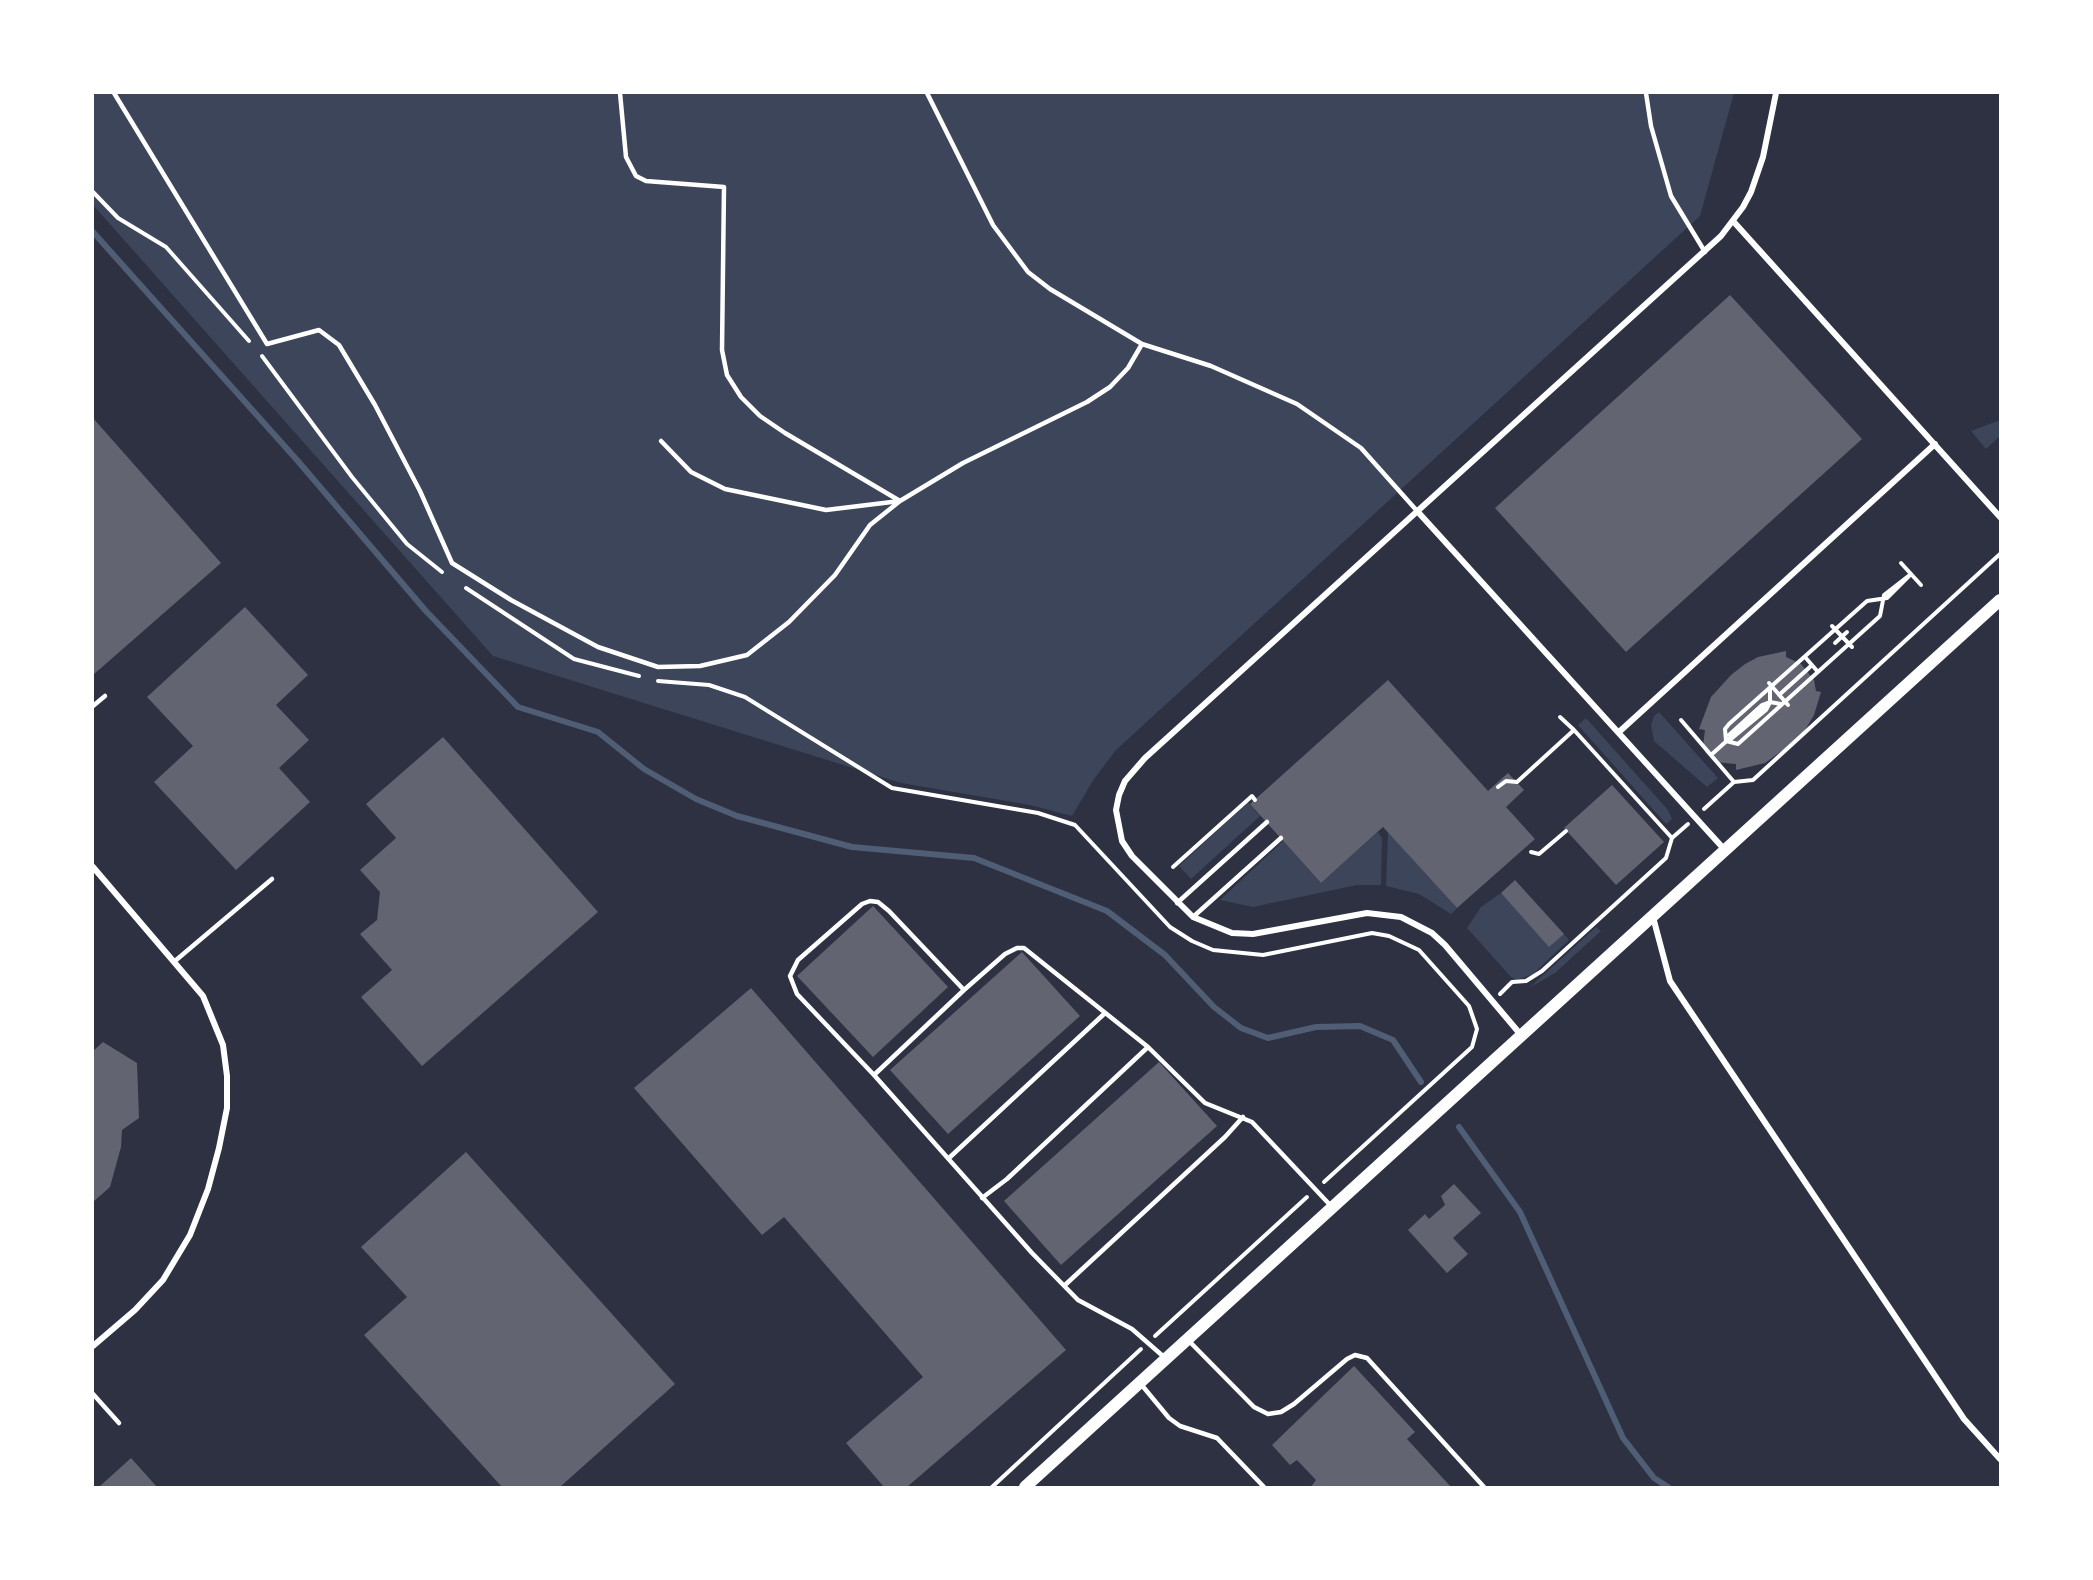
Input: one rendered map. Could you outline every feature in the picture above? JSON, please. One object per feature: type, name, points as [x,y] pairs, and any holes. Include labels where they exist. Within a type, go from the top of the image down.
[{"type":"main road","points":[[1025,1487],[2000,600]]},
{"type":"street","points":[[1521,1035],[1445,945],[1432,933],[1401,917],[1366,912],[1253,934],[1232,933],[1193,917],[1132,856],[1122,841],[1116,810],[1125,781],[1145,758],[1705,252],[1743,207],[1758,174],[1776,93]]},
{"type":"street","points":[[1733,221],[2000,517]]},
{"type":"street","points":[[1619,732],[1935,444]]},
{"type":"street","points":[[1418,512],[1724,849]]},
{"type":"street","points":[[93,867],[203,996],[223,1045],[227,1076],[227,1108],[219,1148],[208,1189],[190,1235],[162,1280],[135,1310],[93,1346]]},
{"type":"street","points":[[1652,915],[1670,981],[1964,1419],[2000,1459]]},
{"type":"lane","points":[[114,93],[267,344],[319,330],[339,345],[400,453],[452,563],[598,647],[658,667],[700,666],[747,655],[789,622],[835,575],[870,525],[900,501],[963,463],[1087,402],[1110,387],[1128,368],[1142,344]]},
{"type":"lane","points":[[620,93],[623,143],[630,167],[636,176],[646,182],[724,187],[722,350],[727,375],[741,397],[760,416],[785,433],[900,501]]},
{"type":"lane","points":[[927,93],[978,199],[1012,253],[1028,272],[1050,289],[1142,344],[1211,366],[1297,404],[1361,448],[1418,512]]},
{"type":"lane","points":[[1646,93],[1656,148],[1671,196],[1705,252]]},
{"type":"lane","points":[[661,441],[692,472],[707,482],[725,489],[826,510],[900,501]]},
{"type":"lane","points":[[93,706],[105,696]]},
{"type":"lane","points":[[1177,903],[1267,822]]},
{"type":"lane","points":[[1193,917],[1281,838]]},
{"type":"lane","points":[[175,961],[272,879]]},
{"type":"lane","points":[[964,990],[878,902],[870,901],[862,904],[798,960],[790,976],[797,994],[874,1075],[982,1198],[1078,1300],[1132,1329],[1166,1359]]},
{"type":"lane","points":[[874,1075],[1005,954],[1017,948],[1024,948],[1148,1047],[1205,1103],[1243,1117],[1276,1146],[1333,1208]]},
{"type":"lane","points":[[949,1158],[1104,1014]]},
{"type":"lane","points":[[982,1198],[1007,1179],[1148,1047]]},
{"type":"lane","points":[[1065,1285],[1225,1137],[1243,1117]]},
{"type":"lane","points":[[1188,1340],[1254,1407],[1268,1414],[1281,1412],[1294,1404],[1347,1359],[1355,1355],[1362,1356],[1484,1487]]},
{"type":"lane","points":[[1140,1383],[1169,1418],[1180,1426],[1218,1438],[1264,1487]]},
{"type":"lane","points":[[93,1394],[119,1423]]},
{"type":"path","points":[[93,192],[118,218],[166,247],[252,345]]},
{"type":"path","points":[[260,353],[352,477],[407,544],[446,575]]},
{"type":"path","points":[[1681,720],[1734,782],[1753,780],[2000,554]]},
{"type":"path","points":[[1901,563],[1921,585]]},
{"type":"path","points":[[1726,741],[1725,729],[1769,686],[1805,657],[1833,628],[1867,601],[1884,598],[1911,573]]},
{"type":"path","points":[[456,582],[574,659],[641,676]]},
{"type":"path","points":[[1726,741],[1738,744],[1850,646],[1881,616],[1884,598]]},
{"type":"path","points":[[1833,628],[1850,646]]},
{"type":"path","points":[[1805,657],[1818,672]]},
{"type":"path","points":[[1779,695],[1812,665]]},
{"type":"path","points":[[652,679],[709,685],[745,697],[892,788],[1038,813],[1074,825],[1170,927],[1192,941],[1213,950],[1263,955],[1372,933],[1404,941],[1419,950],[1432,963],[1464,998],[1474,1017],[1477,1029],[1472,1047],[992,1487]]},
{"type":"path","points":[[1769,686],[1788,705]]},
{"type":"path","points":[[1769,686],[1770,702]]},
{"type":"path","points":[[1711,755],[1762,705],[1770,702],[1782,704]]},
{"type":"path","points":[[1512,982],[1526,981],[1542,971],[1666,858],[1672,838],[1560,717]]},
{"type":"path","points":[[1498,788],[1506,781],[1517,782],[1574,730]]},
{"type":"path","points":[[1173,867],[1252,796],[1255,800]]},
{"type":"path","points":[[1531,852],[1539,854],[1566,831]]},
{"type":"shaded area","points":[[93,93],[1734,93],[1700,216],[1116,750],[1094,779],[1072,816],[1030,805],[901,783],[493,656],[93,205]]},
{"type":"shaded area","points":[[2000,420],[2000,436],[1986,449],[1971,431]]},
{"type":"shaded area","points":[[1659,712],[1718,778],[1707,787],[1654,741],[1651,725],[1654,716]]},
{"type":"shaded area","points":[[1586,718],[1668,810],[1672,819],[1666,824],[1578,725]]},
{"type":"shaded area","points":[[1248,802],[1260,816],[1191,879],[1179,866]]},
{"type":"shaded area","points":[[1378,832],[1382,838],[1381,885],[1357,885],[1253,907],[1220,900],[1283,841],[1321,883]]},
{"type":"shaded area","points":[[1388,832],[1457,908],[1451,914],[1419,894],[1386,886]]},
{"type":"shaded area","points":[[1501,893],[1549,946],[1564,934],[1569,940],[1533,974],[1517,980],[1511,977],[1467,928],[1481,907]]},
{"type":"shaded area","points":[[1596,927],[1601,931],[1555,973],[1529,988]]},
{"type":"building","points":[[1730,295],[1862,439],[1626,652],[1495,508]]},
{"type":"building","points":[[93,418],[221,563],[93,675]]},
{"type":"building","points":[[245,607],[308,675],[276,705],[309,740],[279,768],[310,802],[236,870],[154,782],[193,746],[147,697]]},
{"type":"building","points":[[1786,651],[1786,657],[1801,664],[1814,680],[1816,691],[1821,692],[1814,715],[1805,730],[1797,740],[1765,763],[1736,770],[1736,764],[1714,762],[1703,746],[1705,730],[1699,729],[1711,697],[1731,675],[1745,664],[1758,657]]},
{"type":"building","points":[[1388,680],[1488,791],[1508,773],[1524,790],[1506,807],[1535,839],[1457,908],[1383,827],[1321,883],[1250,804]]},
{"type":"building","points":[[443,737],[598,912],[422,1066],[361,997],[392,970],[360,934],[377,920],[380,892],[360,870],[396,838],[366,804]]},
{"type":"building","points":[[1612,785],[1664,842],[1616,885],[1564,828]]},
{"type":"building","points":[[1515,880],[1564,934],[1549,947],[1501,893]]},
{"type":"building","points":[[873,906],[948,987],[873,1057],[797,976]]},
{"type":"building","points":[[1022,952],[1080,1016],[948,1134],[890,1070]]},
{"type":"building","points":[[751,988],[1066,1350],[907,1487],[884,1487],[846,1443],[923,1377],[784,1217],[762,1235],[634,1088]]},
{"type":"building","points":[[103,1042],[137,1063],[139,1118],[122,1130],[121,1147],[110,1187],[93,1202],[93,1051]]},
{"type":"building","points":[[1159,1062],[1217,1126],[1061,1265],[1004,1201]]},
{"type":"building","points":[[466,1152],[675,1384],[560,1487],[502,1487],[364,1335],[407,1297],[361,1247]]},
{"type":"building","points":[[1454,1184],[1481,1213],[1453,1238],[1468,1254],[1447,1273],[1408,1230],[1425,1214],[1429,1219],[1445,1205],[1441,1196]]},
{"type":"building","points":[[1354,1366],[1415,1432],[1407,1439],[1451,1487],[1311,1487],[1316,1480],[1297,1460],[1290,1465],[1272,1445]]},
{"type":"building","points":[[131,1458],[157,1487],[99,1487]]},
{"type":"waterway","points":[[93,232],[297,460],[425,610],[518,707],[598,732],[644,769],[696,799],[737,816],[852,847],[974,858],[1107,911],[1165,955],[1214,1007],[1241,1028],[1268,1038],[1316,1027],[1360,1026],[1393,1040],[1421,1082]]},
{"type":"waterway","points":[[1459,1127],[1520,1212],[1623,1438],[1654,1478],[1668,1487]]}]
